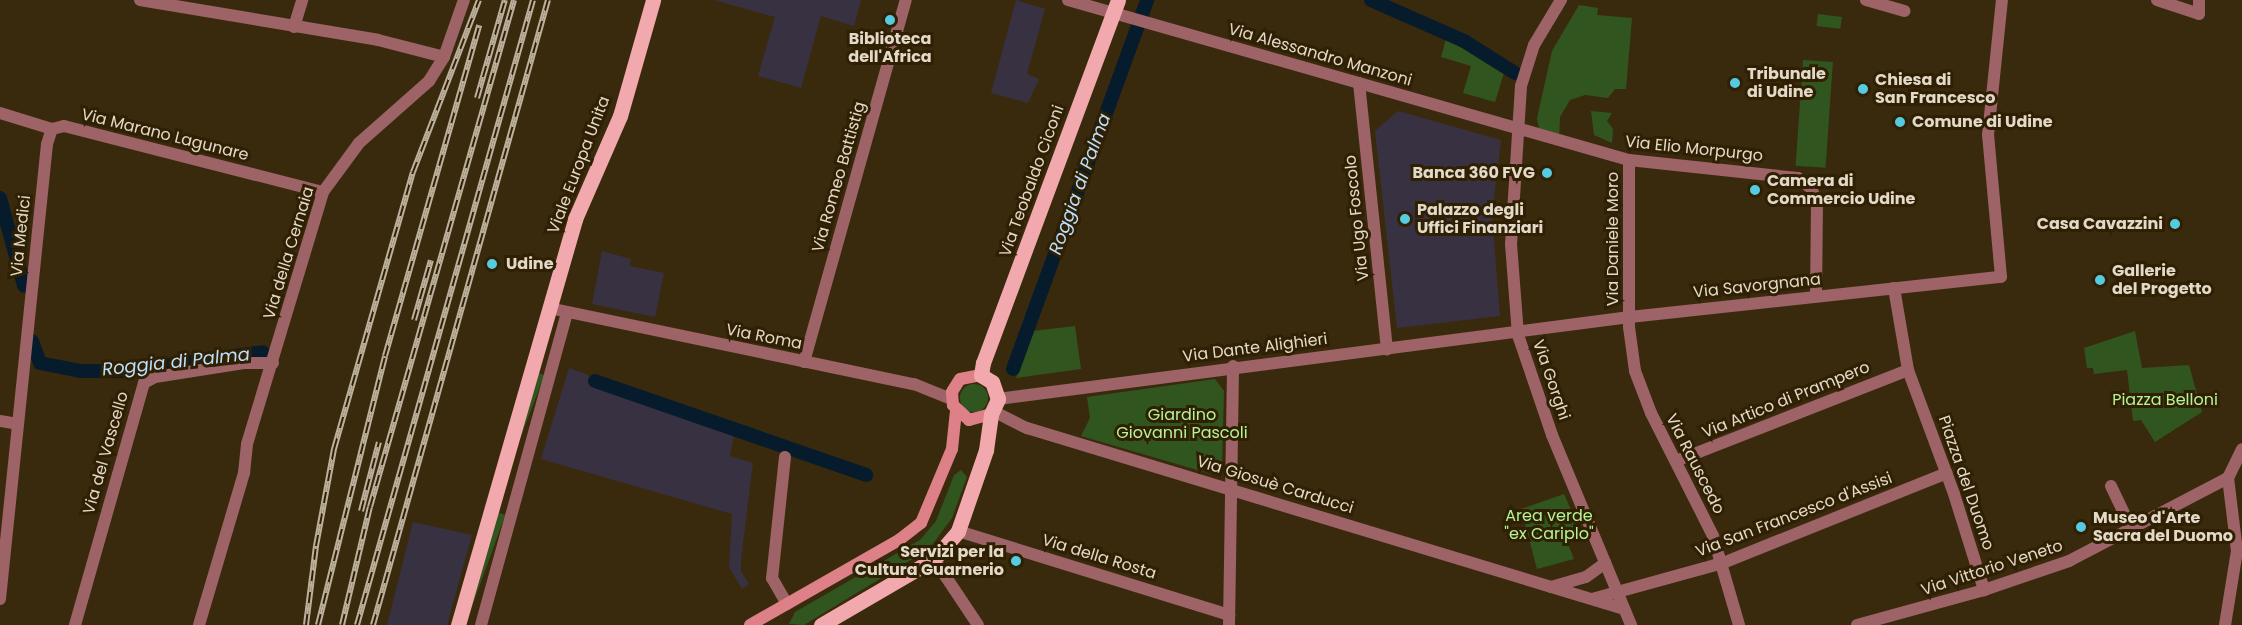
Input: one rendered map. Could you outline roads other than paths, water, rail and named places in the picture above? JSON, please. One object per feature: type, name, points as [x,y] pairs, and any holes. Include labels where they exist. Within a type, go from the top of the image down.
[{"type":"main road","name":"Viale Europa Unita","points":[[458,625],[575,219],[620,116],[653,0]]},
{"type":"main road","name":"Via Teobaldo Ciconi","points":[[981,375],[1116,6]]},
{"type":"main road","points":[[750,625],[763,622],[787,604],[899,540],[921,523],[952,448],[954,405],[960,379],[981,375],[992,381],[994,408],[989,439],[958,531],[934,559],[821,625]]},
{"type":"main road","points":[[954,405],[969,420],[994,408]]},
{"type":"street","points":[[140,0],[378,40],[444,57]]},
{"type":"street","points":[[294,27],[302,0]]},
{"type":"street","name":"Via della Cernaia","points":[[199,625],[323,192],[347,156],[416,94],[444,57],[464,0]]},
{"type":"street","name":"Via Romeo Battistig","points":[[804,362],[906,0]]},
{"type":"street","name":"Via Alessandro Manzoni","points":[[1068,0],[1116,6],[1131,18],[1516,130]]},
{"type":"street","name":"Via Gorghi","points":[[1561,0],[1528,57],[1516,130],[1511,244],[1518,335],[1548,425],[1631,625]]},
{"type":"street","points":[[1866,0],[1904,11]]},
{"type":"street","name":"Via Savorgnana","points":[[1518,335],[1630,317],[2001,277],[1988,135],[2002,0]]},
{"type":"street","points":[[2157,0],[2199,14],[2199,0]]},
{"type":"street","name":"Via Ugo Foscolo","points":[[1359,83],[1387,350]]},
{"type":"street","name":"Via Marano Lagunare","points":[[0,113],[52,129],[64,126],[323,192]]},
{"type":"street","name":"Via Medici","points":[[0,599],[3,540],[18,424],[47,144],[52,129]]},
{"type":"street","name":"Via Elio Morpurgo","points":[[1516,130],[1629,160],[1798,178],[1811,188],[1817,202],[1816,296]]},
{"type":"street","name":"Via Daniele Moro","points":[[1629,160],[1630,317]]},
{"type":"street","name":"Piazza del Duomo","points":[[1894,288],[1908,370],[1947,473],[1984,590]]},
{"type":"street","points":[[481,625],[567,313],[549,308]]},
{"type":"street","name":"Via Roma","points":[[567,313],[914,384],[954,405]]},
{"type":"street","name":"Via Rauscedo","points":[[1630,317],[1641,393],[1676,461],[1723,563],[1739,625]]},
{"type":"street","name":"Via Dante Alighieri","points":[[994,408],[1233,366],[1518,335]]},
{"type":"street","points":[[533,363],[545,359],[553,368]]},
{"type":"street","name":"Via del Vascello","points":[[75,625],[144,383],[155,377],[244,363],[273,363]]},
{"type":"street","points":[[1229,620],[1233,366]]},
{"type":"street","name":"Via Artico di Prampero","points":[[1676,461],[1908,370]]},
{"type":"street","name":"Via Giosuè Carducci","points":[[994,408],[1027,428],[1624,609]]},
{"type":"street","points":[[0,421],[18,424]]},
{"type":"street","points":[[2225,625],[2237,551],[2228,478],[2242,449]]},
{"type":"street","points":[[785,457],[772,578],[787,604]]},
{"type":"street","name":"Via San Francesco d'Assisi","points":[[1617,593],[1723,563],[1947,473]]},
{"type":"street","name":"Via Vittorio Veneto","points":[[1857,625],[1984,590],[2069,561],[2228,478]]},
{"type":"street","points":[[2111,486],[2131,528]]},
{"type":"street","points":[[498,489],[520,488]]},
{"type":"street","points":[[498,489],[516,502]]},
{"type":"street","name":"Via della Rosta","points":[[958,531],[1229,620]]},
{"type":"street","points":[[934,559],[978,625]]},
{"type":"street","points":[[1550,587],[1586,577],[1605,563]]},
{"type":"street","name":"Via Giosuè Carducci","points":[[1592,599],[1617,593]]},
{"type":"waterway","name":"Roggia di Palma","points":[[1013,369],[1147,0]]},
{"type":"waterway","name":"Roggia di Palma","points":[[1371,0],[1464,41],[1515,73]]},
{"type":"waterway","name":"Roggia di Palma","points":[[0,198],[24,286]]},
{"type":"waterway","name":"Roggia di Palma","points":[[32,341],[40,363],[81,371],[125,371],[263,352]]},
{"type":"waterway","name":"Roggia di Palma","points":[[595,381],[866,475]]},
{"type":"railway","points":[[306,625],[316,546],[334,449],[413,172],[479,0]]},
{"type":"railway","points":[[477,98],[505,0]]},
{"type":"railway","points":[[342,625],[370,507],[514,0]]},
{"type":"railway","points":[[357,625],[533,0]]},
{"type":"railway","points":[[373,625],[548,0]]},
{"type":"railway","points":[[318,625],[385,356],[479,25]]},
{"type":"railway","points":[[414,320],[431,260]]},
{"type":"railway","points":[[361,511],[379,442]]},
{"type":"place","name":"Biblioteca dell'Africa","points":[[890,20]]},
{"type":"place","name":"Tribunale di Udine","points":[[1735,83]]},
{"type":"place","name":"Chiesa di San Francesco","points":[[1863,89]]},
{"type":"place","name":"Comune di Udine","points":[[1900,122]]},
{"type":"place","name":"Banca 360 FVG","points":[[1547,173]]},
{"type":"place","name":"Camera di Commercio Udine","points":[[1755,190]]},
{"type":"place","name":"Palazzo degli Uffici Finanziari","points":[[1405,219]]},
{"type":"place","name":"Casa Cavazzini","points":[[2175,224]]},
{"type":"place","name":"Udine","points":[[492,264]]},
{"type":"place","name":"Gallerie del Progetto","points":[[2100,280]]},
{"type":"place","name":"Museo d'Arte Sacra del Duomo","points":[[2081,527]]},
{"type":"place","name":"Servizi per la Cultura Guarnerio","points":[[1016,561]]},
{"type":"park label","name":"Piazza Belloni","points":[[2165,400]]},
{"type":"park label","name":"Giardino Giovanni Pascoli","points":[[1182,424]]},
{"type":"park label","name":"Area verde \"ex Cariplo\"","points":[[1549,525]]}]
